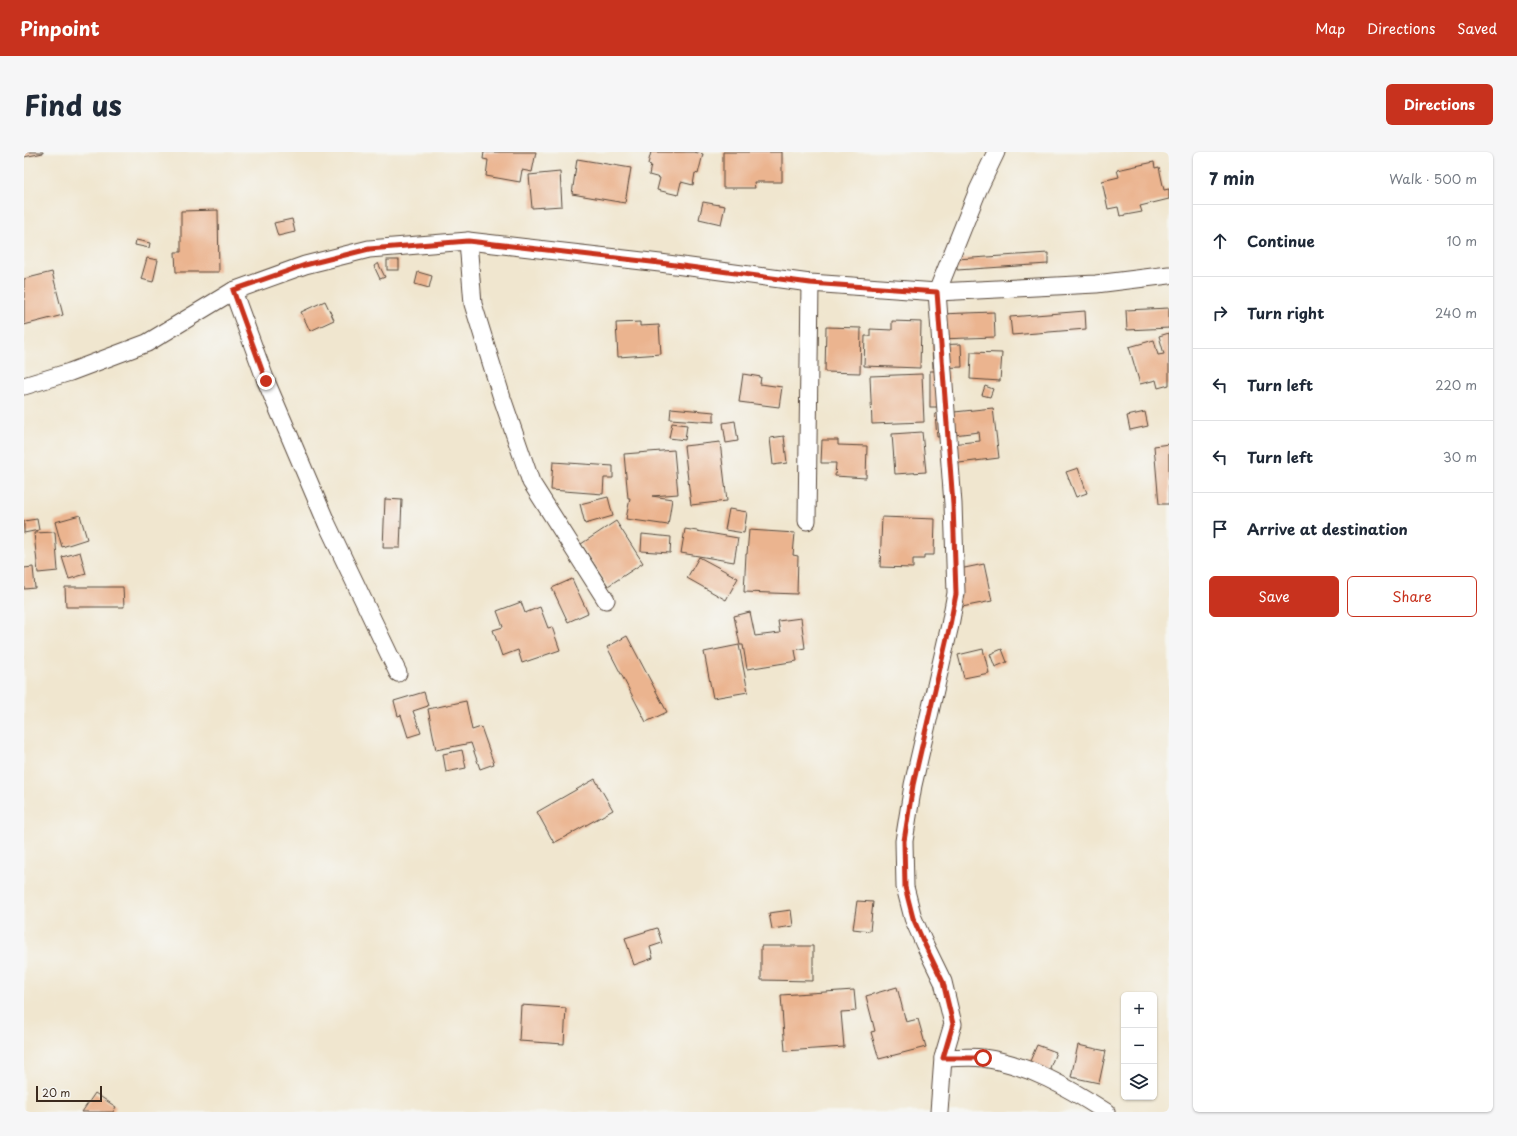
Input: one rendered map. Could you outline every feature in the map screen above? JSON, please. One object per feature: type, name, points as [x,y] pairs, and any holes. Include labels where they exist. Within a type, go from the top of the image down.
[{"type":"street","points":[[939,1112],[943,1058],[953,1024],[943,982],[913,918],[905,887],[904,841],[913,785],[956,594],[953,504],[937,292],[978,190],[996,152]]},
{"type":"street","points":[[24,386],[70,372],[147,343],[233,290],[305,265],[369,249],[468,241],[660,263],[810,283],[937,292],[1096,284],[1169,275]]},
{"type":"street","points":[[468,241],[473,304],[530,482],[606,600]]},
{"type":"street","points":[[807,521],[810,283]]},
{"type":"street","points":[[233,290],[266,381],[327,524],[398,674]]},
{"type":"street","points":[[943,1058],[983,1058],[1012,1064],[1037,1074],[1084,1098],[1106,1112]]},
{"type":"building","points":[[24,152],[43,152],[43,153],[24,157]]},
{"type":"building","points":[[484,152],[536,152],[532,172],[522,170],[520,182],[486,176],[488,160],[483,159]]},
{"type":"building","points":[[651,152],[694,152],[703,154],[698,174],[695,173],[693,185],[681,182],[678,195],[657,190],[660,178],[649,175],[651,165],[648,164]]},
{"type":"building","points":[[723,152],[782,152],[782,182],[754,182],[755,188],[723,188]]},
{"type":"building","points":[[577,159],[631,168],[625,203],[572,194]]},
{"type":"building","points":[[1154,162],[1155,168],[1159,167],[1164,190],[1169,189],[1169,199],[1140,206],[1142,212],[1120,216],[1118,207],[1108,209],[1102,181],[1119,177],[1117,170]]},
{"type":"building","points":[[560,172],[562,206],[532,208],[529,175]]},
{"type":"building","points":[[703,202],[725,206],[721,224],[699,219]]},
{"type":"building","points":[[218,210],[219,272],[176,272],[175,252],[181,252],[181,211]]},
{"type":"building","points":[[292,219],[295,232],[278,236],[274,223]]},
{"type":"building","points":[[136,240],[150,243],[149,248],[135,245]]},
{"type":"building","points":[[1048,253],[1048,264],[957,270],[957,259]]},
{"type":"building","points":[[147,258],[158,260],[153,282],[141,279]]},
{"type":"building","points":[[387,260],[399,260],[399,270],[387,270]]},
{"type":"building","points":[[378,263],[385,277],[380,279],[374,266]]},
{"type":"building","points":[[52,272],[63,315],[24,325],[24,279]]},
{"type":"building","points":[[418,272],[432,276],[429,288],[415,284]]},
{"type":"building","points":[[325,301],[334,320],[310,331],[301,312]]},
{"type":"building","points":[[1169,308],[1169,328],[1127,330],[1126,310]]},
{"type":"building","points":[[1085,311],[1086,329],[1012,335],[1010,317]]},
{"type":"building","points":[[994,312],[995,337],[940,339],[939,314]]},
{"type":"building","points":[[892,321],[921,322],[920,368],[864,366],[865,336],[870,336],[870,329],[892,330]]},
{"type":"building","points":[[640,322],[640,326],[659,325],[661,354],[618,357],[616,323]]},
{"type":"building","points":[[826,327],[861,328],[860,373],[825,372]]},
{"type":"building","points":[[1169,333],[1169,385],[1158,388],[1156,380],[1140,384],[1129,347],[1154,340],[1158,355],[1164,354],[1159,336]]},
{"type":"building","points":[[961,344],[962,367],[933,368],[932,345]]},
{"type":"building","points":[[971,352],[1002,353],[1000,381],[970,379]]},
{"type":"building","points":[[930,371],[949,371],[949,407],[930,407]]},
{"type":"building","points":[[743,374],[761,377],[760,384],[782,387],[779,407],[739,402]]},
{"type":"building","points":[[922,374],[924,422],[872,424],[870,376]]},
{"type":"building","points":[[985,386],[993,389],[990,397],[982,395]]},
{"type":"building","points":[[671,408],[714,412],[714,422],[670,419]]},
{"type":"building","points":[[993,408],[999,458],[943,465],[941,445],[980,441],[979,432],[937,437],[935,414]]},
{"type":"building","points":[[1145,412],[1148,426],[1130,430],[1127,416]]},
{"type":"building","points":[[735,421],[738,441],[726,443],[723,423]]},
{"type":"building","points":[[672,423],[687,425],[685,440],[669,438]]},
{"type":"building","points":[[922,432],[926,472],[895,474],[892,434]]},
{"type":"building","points":[[784,436],[787,463],[773,465],[770,438]]},
{"type":"building","points":[[822,440],[838,440],[838,445],[867,446],[866,478],[835,476],[836,463],[821,463]]},
{"type":"building","points":[[720,442],[727,501],[691,505],[684,446]]},
{"type":"building","points":[[1169,444],[1169,504],[1159,504],[1154,446]]},
{"type":"building","points":[[674,450],[678,494],[652,496],[672,499],[668,525],[626,519],[630,498],[628,498],[624,454]]},
{"type":"building","points":[[553,462],[613,466],[613,478],[604,478],[603,494],[551,490]]},
{"type":"building","points":[[1078,468],[1087,493],[1076,497],[1066,472]]},
{"type":"building","points":[[608,497],[613,516],[585,524],[580,504]]},
{"type":"building","points":[[385,499],[402,500],[400,548],[383,548]]},
{"type":"building","points":[[729,509],[747,512],[744,533],[725,530]]},
{"type":"building","points":[[80,515],[87,539],[62,547],[55,522]]},
{"type":"building","points":[[882,517],[935,519],[934,555],[924,555],[924,559],[913,559],[913,568],[880,567]]},
{"type":"building","points":[[37,519],[39,530],[24,533],[24,521]]},
{"type":"building","points":[[616,521],[643,563],[608,586],[581,544]]},
{"type":"building","points":[[685,529],[738,538],[734,562],[681,553]]},
{"type":"building","points":[[749,530],[795,533],[793,555],[798,556],[797,594],[744,592]]},
{"type":"building","points":[[55,532],[58,571],[38,573],[34,533]]},
{"type":"building","points":[[642,534],[671,537],[670,553],[641,551]]},
{"type":"building","points":[[80,552],[86,574],[69,579],[62,557]]},
{"type":"building","points":[[699,557],[738,578],[726,600],[687,578]]},
{"type":"building","points":[[984,564],[992,601],[957,608],[950,571]]},
{"type":"building","points":[[33,567],[35,588],[24,589],[24,568]]},
{"type":"building","points":[[572,579],[588,613],[568,622],[552,588]]},
{"type":"building","points":[[65,587],[123,587],[124,607],[66,607]]},
{"type":"building","points":[[521,602],[525,613],[540,607],[548,628],[552,627],[560,650],[522,663],[518,650],[502,656],[493,630],[503,627],[497,611]]},
{"type":"building","points":[[750,612],[755,636],[780,633],[778,621],[801,618],[805,648],[795,650],[797,661],[747,669],[743,645],[740,645],[734,616]]},
{"type":"building","points":[[627,636],[667,712],[646,722],[607,647]]},
{"type":"building","points":[[739,645],[748,692],[713,698],[704,652]]},
{"type":"building","points":[[983,649],[989,673],[964,678],[958,655]]},
{"type":"building","points":[[1002,649],[1007,662],[995,667],[990,654]]},
{"type":"building","points":[[424,692],[428,706],[413,711],[421,733],[408,737],[401,715],[398,716],[394,701]]},
{"type":"building","points":[[466,701],[472,730],[481,727],[494,764],[480,769],[471,743],[436,750],[428,709]]},
{"type":"building","points":[[462,750],[466,768],[446,772],[443,754]]},
{"type":"building","points":[[595,779],[613,810],[554,843],[537,812]]},
{"type":"building","points":[[857,901],[873,902],[870,931],[853,929]]},
{"type":"building","points":[[791,910],[793,926],[772,929],[769,913]]},
{"type":"building","points":[[657,928],[662,943],[650,947],[653,958],[634,965],[625,938]]},
{"type":"building","points":[[761,946],[813,946],[813,981],[761,980]]},
{"type":"building","points":[[897,987],[906,1022],[918,1019],[926,1047],[879,1059],[871,1032],[875,1031],[866,996]]},
{"type":"building","points":[[854,990],[856,1011],[841,1012],[844,1047],[785,1051],[781,995]]},
{"type":"building","points":[[521,1005],[566,1008],[564,1044],[519,1041]]},
{"type":"building","points":[[1037,1045],[1056,1052],[1047,1076],[1027,1068]]},
{"type":"building","points":[[1078,1045],[1106,1051],[1099,1083],[1071,1077]]},
{"type":"building","points":[[95,1093],[116,1107],[113,1112],[82,1112]]},
{"type":"route","points":[[266,381],[233,290],[305,265],[369,249],[468,241],[660,263],[810,283],[937,292],[953,504],[956,594],[913,785],[904,841],[905,887],[913,918],[943,982],[953,1024],[943,1058],[983,1058]]}]
